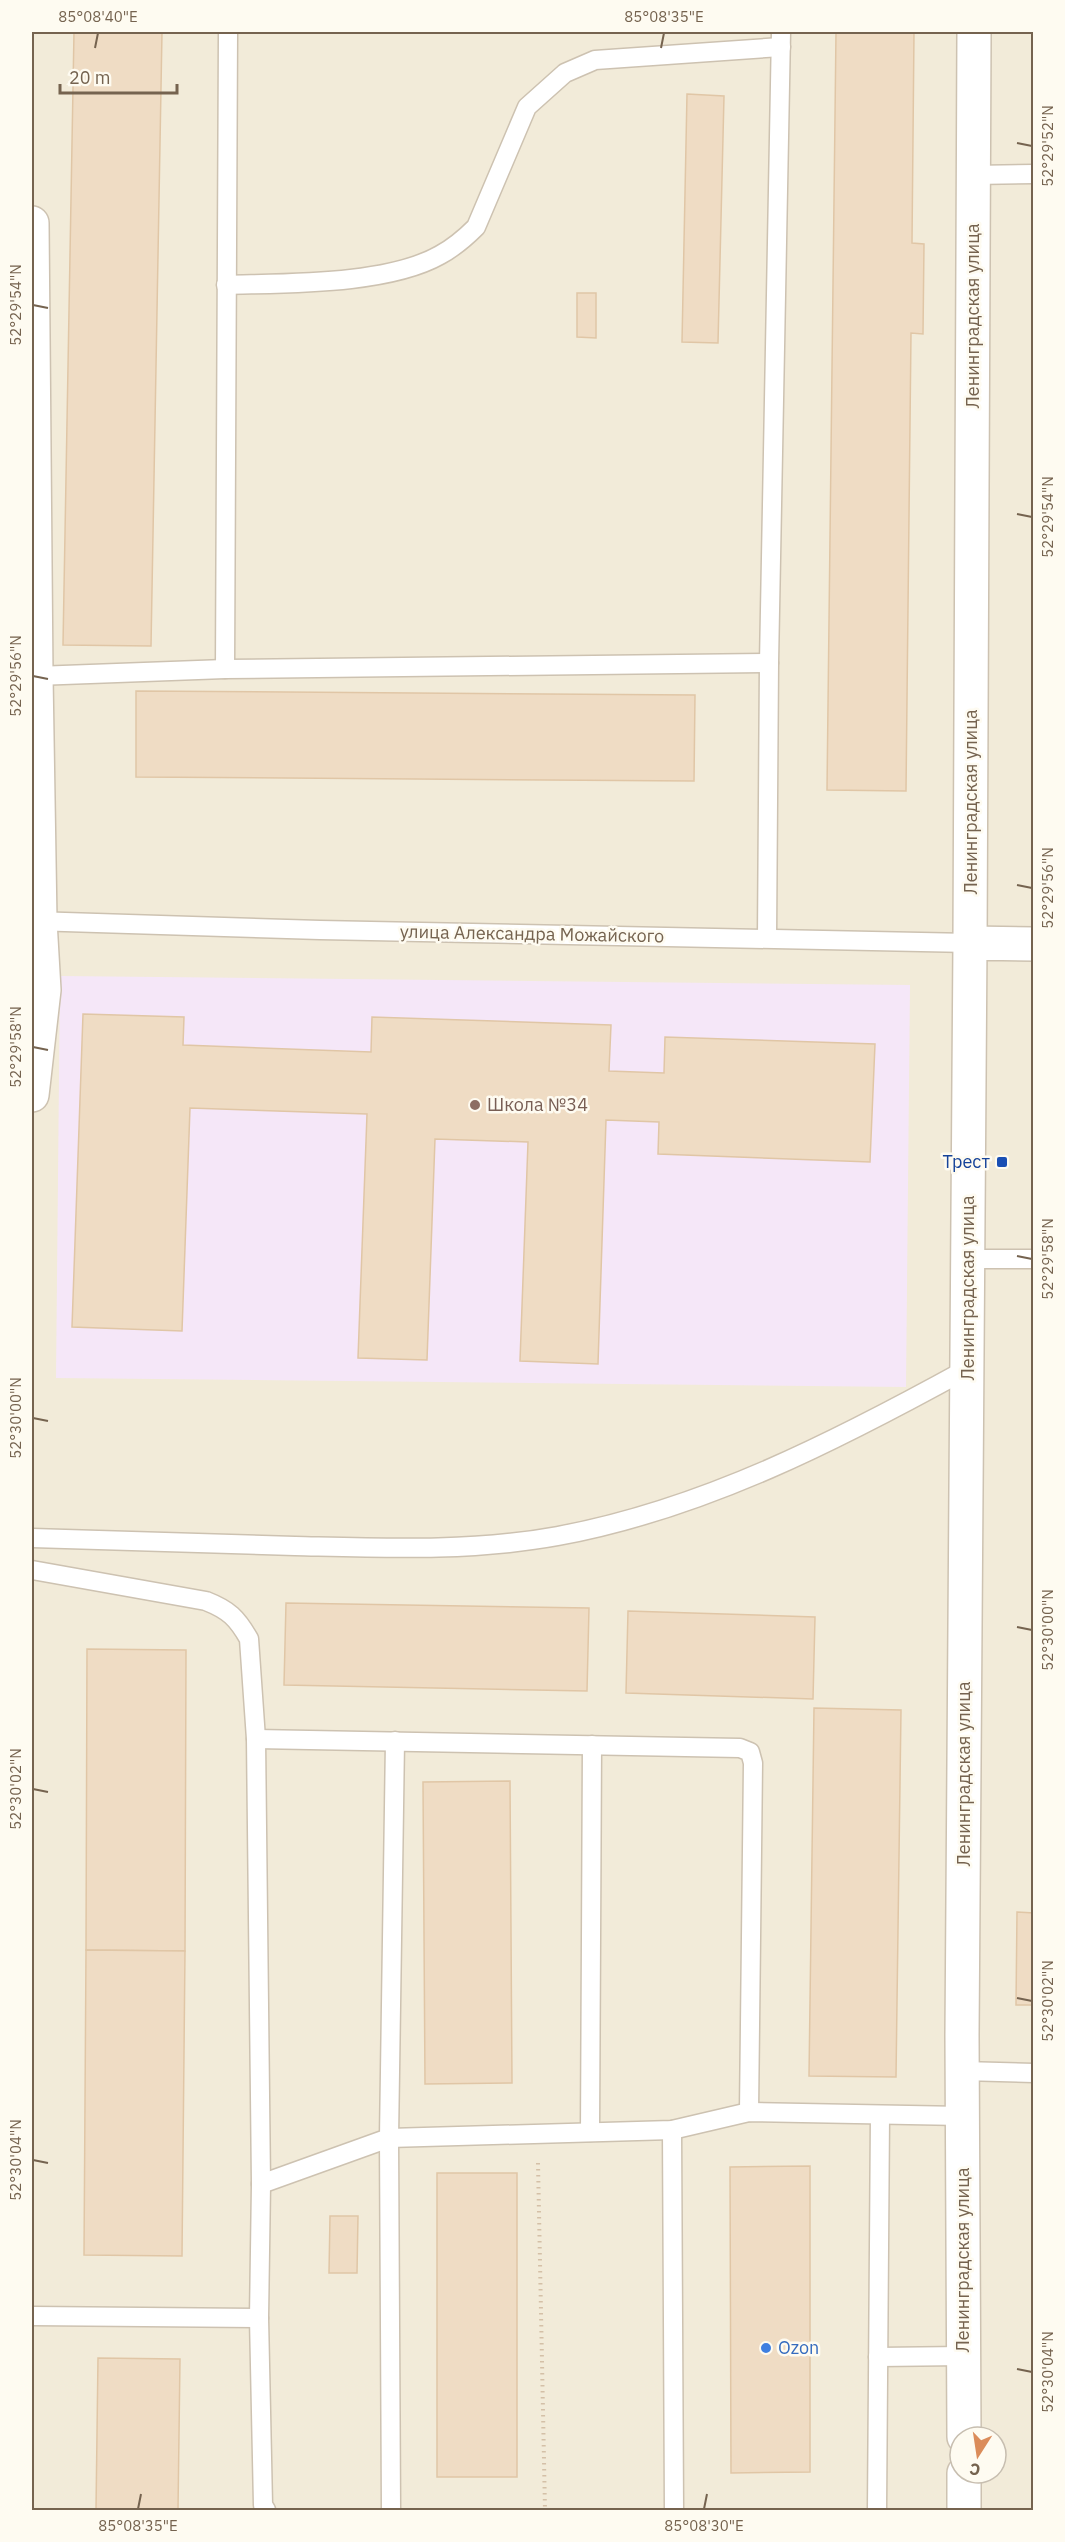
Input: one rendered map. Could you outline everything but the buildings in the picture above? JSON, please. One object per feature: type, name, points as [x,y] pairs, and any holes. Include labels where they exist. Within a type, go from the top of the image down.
[{"type":"street","name":"Ленинградская улица","points":[[964,2425],[962,2072],[974,32]]},
{"type":"street","points":[[32,223],[36,921],[44,990],[32,1095]]},
{"type":"street","name":"улица Александра Можайского","points":[[970,943],[1034,944]]},
{"type":"street","points":[[964,2485],[964,2511]]},
{"type":"lane","points":[[225,669],[228,32]]},
{"type":"lane","points":[[226,285],[324,282],[399,270],[438,256],[461,242],[476,227],[527,107],[565,73],[595,60],[781,39],[769,663],[767,938]]},
{"type":"lane","points":[[974,175],[1034,174]]},
{"type":"lane","points":[[35,695],[225,669],[769,663]]},
{"type":"lane","name":"улица Александра Можайского","points":[[36,921],[320,930],[970,943]]},
{"type":"lane","points":[[968,1259],[1034,1258]]},
{"type":"lane","points":[[32,1538],[399,1549],[494,1545],[559,1536],[652,1512],[773,1468],[864,1426],[967,1369]]},
{"type":"lane","points":[[32,1570],[207,1601],[227,1609],[242,1626],[249,1639],[256,1739],[261,2184],[260,2318],[263,2505],[266,2511]]},
{"type":"lane","points":[[256,1739],[740,1748],[750,1752],[753,1763],[749,2112]]},
{"type":"lane","points":[[391,2511],[389,2138],[395,1741]]},
{"type":"lane","points":[[590,2132],[592,1745]]},
{"type":"lane","points":[[962,2072],[1034,2073]]},
{"type":"lane","points":[[261,2184],[389,2138],[672,2130],[749,2112],[962,2116]]},
{"type":"lane","points":[[877,2511],[880,2115]]},
{"type":"lane","points":[[672,2130],[674,2511]]},
{"type":"lane","points":[[32,2316],[260,2318]]},
{"type":"lane","points":[[878,2357],[963,2356]]},
{"type":"path","points":[[538,2134],[545,2511]]},
{"type":"shaded area","points":[[32,32],[1033,32],[1033,2510],[32,2510]]},
{"type":"shaded area","points":[[60,976],[910,985],[906,1387],[56,1378]]},
{"type":"place","name":"Школа №34","points":[[475,1105]]},
{"type":"place","name":"Трест","points":[[1002,1162]]},
{"type":"place","name":"Ozon","points":[[766,2348]]}]
